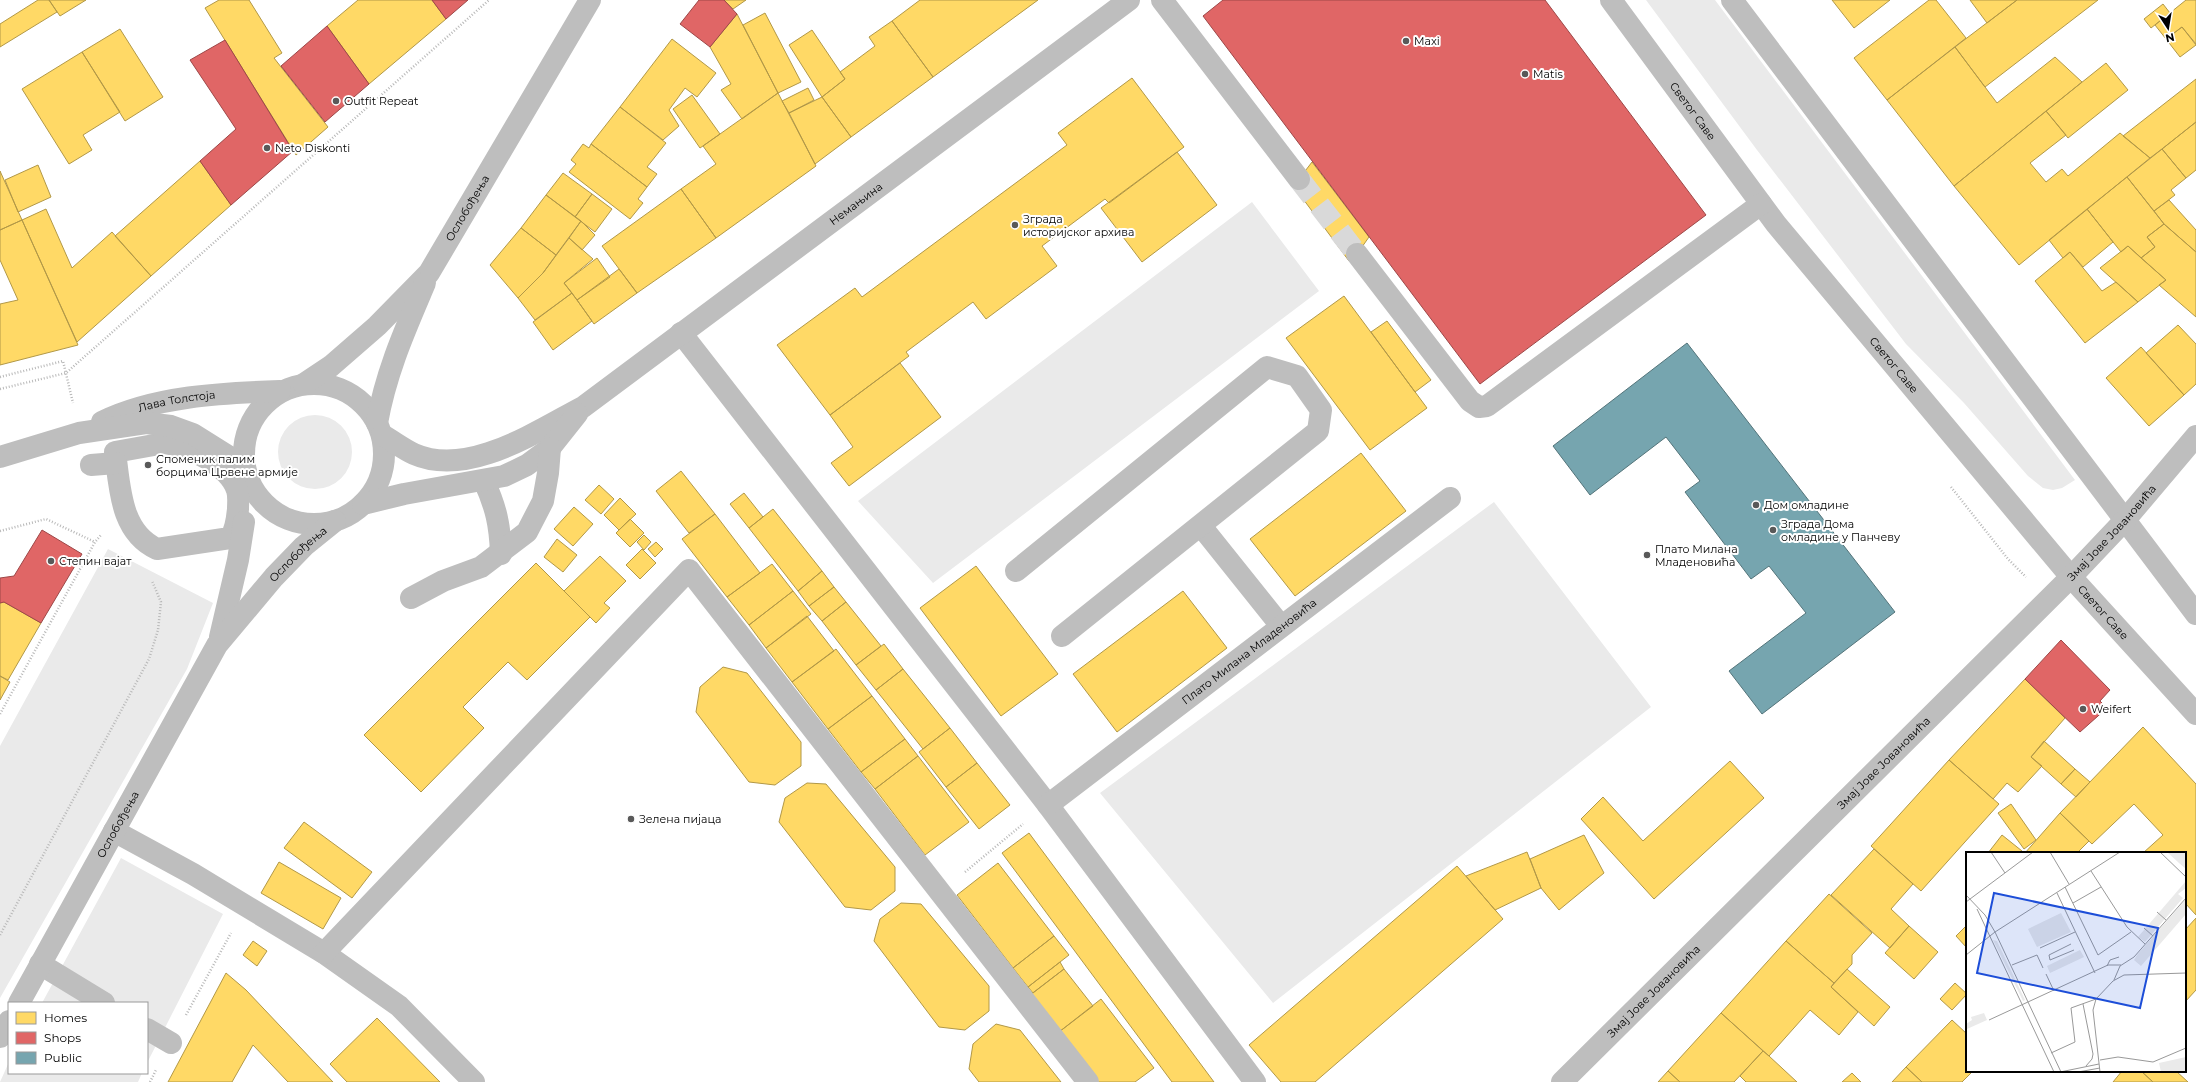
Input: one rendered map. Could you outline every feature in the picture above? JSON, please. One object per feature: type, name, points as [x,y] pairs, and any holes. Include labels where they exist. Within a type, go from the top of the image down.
[{"type":"street","name":"Ослобођења","points":[[304,384],[331,366],[377,326],[429,273],[590,0]]},
{"type":"street","name":"Немањина","points":[[583,407],[1128,0]]},
{"type":"street","points":[[1162,0],[1299,179]]},
{"type":"street","name":"Светог Саве","points":[[1611,0],[1781,230],[2071,577],[2196,714]]},
{"type":"street","points":[[1732,0],[2196,614]]},
{"type":"street","points":[[1357,254],[1470,401],[1479,407],[1487,406],[1761,204]]},
{"type":"street","points":[[429,273],[390,368],[382,393],[380,429],[384,456],[380,478],[370,496],[351,514],[335,521],[308,524],[282,517],[261,500],[246,472],[243,453],[248,428],[261,407],[280,391],[304,384],[330,385],[342,389],[363,403],[380,429],[415,455],[443,461],[470,459],[497,450],[583,407]]},
{"type":"street","points":[[681,333],[1048,805],[1255,1082]]},
{"type":"street","points":[[1016,572],[1267,367],[1297,376],[1321,410],[1318,431],[1062,636]]},
{"type":"street","name":"Лава Толстоја","points":[[79,433],[117,414],[150,404],[232,392],[280,391]]},
{"type":"street","points":[[363,504],[404,494],[484,481],[504,476],[527,465],[550,448],[583,407]]},
{"type":"street","name":"Лава Толстоја","points":[[0,457],[79,433],[146,423],[171,426],[193,434],[246,472]]},
{"type":"street","name":"Змај Јове Јовановића","points":[[1562,1082],[2071,577],[2125,520],[2196,436]]},
{"type":"street","points":[[165,443],[190,449],[233,480],[238,492],[235,532],[230,538],[179,546],[157,549],[147,544],[131,527],[123,507],[116,463],[114,452],[165,443]]},
{"type":"street","points":[[411,598],[443,580],[481,567],[501,554],[527,532],[543,502],[548,474],[550,448]]},
{"type":"street","points":[[91,465],[116,463]]},
{"type":"street","name":"Ослобођења","points":[[217,646],[238,560],[244,524],[246,472]]},
{"type":"street","points":[[484,481],[493,501],[500,526],[501,554]]},
{"type":"street","name":"Плато Милана Младеновића","points":[[1048,805],[1450,498]]},
{"type":"street","name":"Ослобођења","points":[[20,1002],[217,646],[274,577],[304,546],[335,521]]},
{"type":"street","points":[[1201,526],[1282,626]]},
{"type":"street","points":[[324,953],[688,570],[1088,1082]]},
{"type":"street","points":[[114,831],[246,906],[324,953],[399,1006],[474,1082]]},
{"type":"street","points":[[40,964],[102,1002]]},
{"type":"street","points":[[0,1037],[8,1023]]},
{"type":"street","points":[[148,1029],[171,1043]]},
{"type":"path","points":[[0,389],[66,372],[489,0]]},
{"type":"path","points":[[0,377],[64,361],[66,372]]},
{"type":"path","points":[[0,531],[46,519],[95,542]]},
{"type":"path","points":[[0,714],[95,542],[104,532]]},
{"type":"path","points":[[0,935],[149,659],[158,630],[161,602],[150,577]]},
{"type":"path","points":[[940,892],[1048,805]]},
{"type":"path","points":[[150,1082],[246,906]]},
{"type":"shaded area","points":[[1646,0],[1715,0],[2075,480],[2062,488],[2053,490],[2043,488],[2028,476],[1964,403],[1906,344],[1757,150]]},
{"type":"shaded area","points":[[1252,202],[1319,291],[933,583],[858,501]]},
{"type":"shaded area","points":[[315,415],[329,418],[341,426],[349,438],[352,452],[349,466],[341,478],[329,486],[315,489],[301,486],[289,478],[281,466],[278,452],[281,438],[289,426],[301,418]]},
{"type":"shaded area","points":[[1494,502],[1651,707],[1273,1003],[1100,793]]},
{"type":"shaded area","points":[[108,549],[213,603],[187,669],[0,998],[0,746]]},
{"type":"shaded area","points":[[121,858],[223,914],[148,1061],[148,1002],[43,1002]]},
{"type":"shaded area","points":[[8,1064],[8,1074],[142,1074],[138,1082],[0,1082]]},
{"type":"building: Homes","points":[[38,0],[49,0],[57,12],[0,47],[0,24]]},
{"type":"building: Homes","points":[[49,0],[86,0],[60,16]]},
{"type":"building: Homes","points":[[219,0],[249,0],[282,53],[274,58],[328,127],[296,155],[205,8]]},
{"type":"building: Homes","points":[[358,0],[432,0],[446,19],[369,84],[327,26]]},
{"type":"building: Homes","points":[[724,0],[746,0],[733,9]]},
{"type":"building: Homes","points":[[920,0],[1038,0],[933,77],[892,21]]},
{"type":"building: Homes","points":[[1832,0],[1890,0],[1854,28]]},
{"type":"building: Homes","points":[[1929,0],[1936,0],[1966,38],[1887,100],[1854,58]]},
{"type":"building: Homes","points":[[1970,0],[2017,0],[1987,23]]},
{"type":"building: Homes","points":[[2017,0],[2098,0],[1985,87],[1955,47]]},
{"type":"building: Homes","points":[[2186,0],[2196,0],[2196,44],[2182,27],[2166,39],[2155,25]]},
{"type":"building: Homes","points":[[2163,4],[2170,13],[2151,28],[2144,19]]},
{"type":"building: Homes","points":[[765,13],[801,82],[778,93],[743,25]]},
{"type":"building: Homes","points":[[737,14],[778,93],[742,119],[721,90],[731,84],[710,47]]},
{"type":"building: Homes","points":[[892,21],[933,77],[851,137],[822,97],[845,79],[840,72],[875,46],[869,37]]},
{"type":"building: Homes","points":[[2182,27],[2196,45],[2180,57],[2166,39]]},
{"type":"building: Homes","points":[[120,29],[163,97],[125,121],[82,52]]},
{"type":"building: Homes","points":[[812,30],[845,79],[822,97],[789,45]]},
{"type":"building: Homes","points":[[672,39],[716,73],[697,97],[685,88],[669,110],[679,126],[663,140],[620,107]]},
{"type":"building: Homes","points":[[1955,47],[1997,103],[2055,57],[2082,82],[1954,186],[1887,100]]},
{"type":"building: Homes","points":[[82,52],[120,112],[83,135],[92,150],[69,164],[22,89]]},
{"type":"building: Homes","points":[[2106,63],[2128,90],[2068,138],[2046,111]]},
{"type":"building: Homes","name":"Зграда историјског архива","points":[[1132,78],[1184,147],[1109,203],[1105,199],[1042,246],[1057,266],[986,319],[973,302],[906,352],[909,356],[830,415],[777,345],[855,288],[862,297],[1067,145],[1058,133]]},
{"type":"building: Homes","points":[[2196,79],[2196,122],[2162,149],[2150,158],[2123,136]]},
{"type":"building: Homes","points":[[808,88],[814,100],[789,113],[782,101]]},
{"type":"building: Homes","points":[[778,93],[816,166],[716,238],[681,189],[716,164],[703,146]]},
{"type":"building: Homes","points":[[692,95],[720,134],[700,148],[673,109]]},
{"type":"building: Homes","points":[[822,97],[851,137],[815,164],[789,113]]},
{"type":"building: Homes","points":[[620,107],[666,143],[647,167],[657,174],[647,187],[591,144]]},
{"type":"building: Homes","points":[[2046,111],[2066,135],[2030,163],[2046,182],[2062,169],[2068,176],[2120,133],[2150,158],[2019,265],[1954,186]]},
{"type":"building: Homes","points":[[2196,122],[2196,170],[2186,178],[2162,149]]},
{"type":"building: Homes","points":[[583,144],[589,148],[591,144],[647,187],[638,199],[643,203],[630,219],[569,172],[576,164],[571,160]]},
{"type":"building: Homes","points":[[2162,149],[2186,178],[2171,190],[2175,195],[2154,211],[2127,177]]},
{"type":"building: Homes","points":[[1177,152],[1217,205],[1142,262],[1101,208]]},
{"type":"building: Homes","points":[[200,161],[231,205],[151,276],[115,236]]},
{"type":"building: Homes","points":[[1312,162],[1369,237],[1357,254],[1349,261],[1292,184],[1299,179]]},
{"type":"building: Homes","points":[[38,165],[51,197],[18,212],[5,180]]},
{"type":"building: Homes","points":[[0,171],[22,220],[0,230]]},
{"type":"building: Homes","points":[[563,173],[592,194],[575,217],[546,195]]},
{"type":"building: Homes","points":[[2127,177],[2164,224],[2147,237],[2155,247],[2141,258],[2128,246],[2121,252],[2087,209]]},
{"type":"building: Homes","points":[[681,189],[716,238],[637,293],[602,246]]},
{"type":"building: Homes","points":[[592,194],[612,209],[595,232],[575,217]]},
{"type":"building: Homes","points":[[546,195],[581,221],[556,255],[521,228]]},
{"type":"building: Homes","points":[[2169,200],[2196,230],[2196,252],[2164,224],[2154,211]]},
{"type":"building: Homes","points":[[46,209],[72,268],[112,232],[151,276],[77,342],[22,220]]},
{"type":"building: Homes","points":[[2087,209],[2113,242],[2083,267],[2070,252],[2063,258],[2049,240]]},
{"type":"building: Homes","points":[[22,220],[78,345],[0,365],[0,304],[18,300],[0,260],[0,230]]},
{"type":"building: Homes","points":[[581,221],[595,235],[582,250],[569,238]]},
{"type":"building: Homes","points":[[2164,224],[2196,252],[2196,317],[2159,285],[2166,280],[2141,258],[2155,247],[2147,237]]},
{"type":"building: Homes","points":[[521,228],[556,255],[543,273],[518,298],[490,265]]},
{"type":"building: Homes","points":[[569,238],[593,259],[564,283],[572,293],[535,320],[518,298],[543,273]]},
{"type":"building: Homes","points":[[2128,246],[2166,280],[2138,302],[2100,268]]},
{"type":"building: Homes","points":[[2070,252],[2102,291],[2116,282],[2138,302],[2085,343],[2035,281]]},
{"type":"building: Homes","points":[[597,258],[610,277],[577,300],[564,283]]},
{"type":"building: Homes","points":[[619,269],[637,293],[594,324],[577,300]]},
{"type":"building: Homes","points":[[572,293],[592,321],[553,350],[533,322]]},
{"type":"building: Homes","points":[[1344,296],[1427,408],[1370,450],[1286,338]]},
{"type":"building: Homes","points":[[1387,321],[1431,380],[1415,392],[1371,332]]},
{"type":"building: Homes","points":[[2178,325],[2196,344],[2196,384],[2184,395],[2146,353]]},
{"type":"building: Homes","points":[[2141,347],[2184,395],[2149,426],[2106,378]]},
{"type":"building: Homes","points":[[900,363],[941,417],[849,486],[831,463],[853,447],[830,415]]},
{"type":"building: Homes","points":[[1361,453],[1406,511],[1295,596],[1250,539]]},
{"type":"building: Homes","points":[[681,471],[715,514],[689,533],[656,491]]},
{"type":"building: Homes","points":[[599,485],[614,499],[601,514],[585,500]]},
{"type":"building: Homes","points":[[744,493],[763,517],[749,528],[730,504]]},
{"type":"building: Homes","points":[[620,498],[636,514],[619,530],[604,515]]},
{"type":"building: Homes","points":[[574,507],[593,524],[573,546],[554,529]]},
{"type":"building: Homes","points":[[773,509],[822,571],[798,591],[749,528]]},
{"type":"building: Homes","points":[[715,514],[760,573],[727,597],[682,539]]},
{"type":"building: Homes","points":[[630,519],[644,533],[630,547],[616,533]]},
{"type":"building: Homes","points":[[644,535],[651,542],[644,550],[637,542]]},
{"type":"building: Homes","points":[[557,539],[577,555],[563,572],[544,557]]},
{"type":"building: Homes","points":[[656,542],[663,549],[655,557],[648,549]]},
{"type":"building: Homes","points":[[642,549],[656,563],[640,579],[626,565]]},
{"type":"building: Homes","points":[[600,556],[626,581],[604,603],[610,608],[596,623],[564,591]]},
{"type":"building: Homes","points":[[536,563],[590,617],[527,680],[508,662],[463,707],[484,728],[421,792],[364,735]]},
{"type":"building: Homes","points":[[772,564],[793,591],[749,625],[727,597]]},
{"type":"building: Homes","points":[[976,566],[1058,674],[1001,716],[920,608]]},
{"type":"building: Homes","points":[[822,571],[834,587],[809,606],[798,591]]},
{"type":"building: Homes","points":[[834,587],[846,602],[822,621],[809,606]]},
{"type":"building: Homes","points":[[793,591],[811,614],[766,648],[749,625]]},
{"type":"building: Homes","points":[[1183,591],[1227,648],[1117,732],[1073,674]]},
{"type":"building: Homes","points":[[4,602],[41,623],[8,680],[0,676],[0,603]]},
{"type":"building: Homes","points":[[846,602],[881,646],[856,665],[822,621]]},
{"type":"building: Homes","points":[[807,616],[834,651],[792,682],[766,648]]},
{"type":"building: Homes","points":[[884,644],[903,669],[876,690],[856,665]]},
{"type":"building: Homes","points":[[836,649],[872,696],[828,729],[792,682]]},
{"type":"building: Homes","points":[[723,667],[747,673],[801,742],[801,766],[775,785],[749,782],[696,712],[700,687]]},
{"type":"building: Homes","points":[[903,669],[950,728],[923,749],[876,690]]},
{"type":"building: Homes","points":[[0,676],[10,682],[0,700]]},
{"type":"building: Homes","points":[[2025,679],[2065,718],[2031,757],[2042,766],[2018,792],[2007,783],[1993,799],[1949,760]]},
{"type":"building: Homes","points":[[872,696],[905,739],[861,772],[828,729]]},
{"type":"building: Homes","points":[[2143,727],[2196,784],[2196,915],[2186,904],[2186,852],[2144,852],[2163,835],[2134,804],[2092,844],[2060,813]]},
{"type":"building: Homes","points":[[950,728],[977,763],[946,787],[919,752]]},
{"type":"building: Homes","points":[[905,739],[918,756],[875,789],[861,772]]},
{"type":"building: Homes","points":[[2044,741],[2075,769],[2061,784],[2031,757]]},
{"type":"building: Homes","points":[[918,756],[969,822],[925,855],[875,789]]},
{"type":"building: Homes","points":[[1949,760],[1999,804],[1921,891],[1871,846]]},
{"type":"building: Homes","points":[[1730,761],[1764,798],[1654,899],[1581,819],[1603,797],[1643,841]]},
{"type":"building: Homes","points":[[977,763],[1010,805],[979,829],[946,787]]},
{"type":"building: Homes","points":[[2075,769],[2090,782],[2076,797],[2061,784]]},
{"type":"building: Homes","points":[[807,783],[826,784],[895,867],[895,891],[871,910],[845,907],[779,822],[785,798]]},
{"type":"building: Homes","points":[[2011,804],[2036,840],[2024,849],[1998,813]]},
{"type":"building: Homes","points":[[2060,813],[2089,841],[2078,852],[2026,852]]},
{"type":"building: Homes","points":[[304,822],[372,872],[352,898],[284,848]]},
{"type":"building: Homes","points":[[1029,833],[1214,1082],[1172,1082],[1002,853]]},
{"type":"building: Homes","points":[[1584,835],[1604,873],[1559,910],[1541,888],[1530,859]]},
{"type":"building: Homes","points":[[2002,835],[2022,851],[2022,852],[1989,852]]},
{"type":"building: Homes","points":[[1874,849],[1913,884],[1891,909],[1909,926],[1890,948],[1831,895]]},
{"type":"building: Homes","points":[[1527,852],[1541,888],[1495,910],[1466,876]]},
{"type":"building: Homes","points":[[279,862],[341,898],[323,929],[261,893]]},
{"type":"building: Homes","points":[[998,863],[1054,936],[1013,968],[957,895]]},
{"type":"building: Homes","points":[[1457,866],[1503,919],[1315,1082],[1281,1082],[1249,1045]]},
{"type":"building: Homes","points":[[1829,894],[1872,933],[1852,955],[1852,964],[1834,983],[1786,941]]},
{"type":"building: Homes","points":[[901,903],[921,904],[989,986],[989,1011],[965,1030],[939,1027],[874,941],[880,919]]},
{"type":"building: Homes","points":[[2196,918],[2196,990],[2186,1001],[2186,929]]},
{"type":"building: Homes","points":[[1909,926],[1938,952],[1914,979],[1885,953]]},
{"type":"building: Homes","points":[[1966,926],[1966,947],[1956,936]]},
{"type":"building: Homes","points":[[1054,936],[1069,955],[1028,987],[1013,968]]},
{"type":"building: Homes","points":[[253,941],[267,951],[257,966],[243,955]]},
{"type":"building: Homes","points":[[1786,941],[1834,983],[1831,987],[1858,1012],[1839,1035],[1810,1010],[1769,1056],[1721,1013]]},
{"type":"building: Homes","points":[[1060,962],[1064,969],[1033,993],[1028,987]]},
{"type":"building: Homes","points":[[1064,969],[1093,1006],[1059,1032],[1030,995]]},
{"type":"building: Homes","points":[[1847,969],[1890,1007],[1874,1026],[1831,987]]},
{"type":"building: Homes","points":[[226,973],[246,990],[333,1082],[288,1082],[253,1045],[232,1082],[168,1082]]},
{"type":"building: Homes","points":[[1955,983],[1966,993],[1966,995],[1952,1010],[1940,999]]},
{"type":"building: Homes","points":[[1101,999],[1154,1068],[1135,1082],[1098,1082],[1059,1032]]},
{"type":"building: Homes","points":[[1721,1013],[1763,1051],[1734,1082],[1680,1082],[1668,1071]]},
{"type":"building: Homes","points":[[377,1018],[440,1082],[347,1082],[330,1064]]},
{"type":"building: Homes","points":[[1952,1020],[1966,1033],[1966,1072],[1972,1072],[1962,1082],[1922,1082],[1906,1067]]},
{"type":"building: Homes","points":[[996,1024],[1020,1030],[1061,1082],[979,1082],[969,1069],[973,1044]]},
{"type":"building: Homes","points":[[1763,1051],[1797,1082],[1746,1082],[1740,1076]]},
{"type":"building: Homes","points":[[1906,1067],[1922,1082],[1892,1082]]},
{"type":"building: Homes","points":[[1668,1071],[1680,1082],[1658,1082]]},
{"type":"building: Homes","points":[[2121,1072],[2142,1072],[2153,1082],[2113,1082]]},
{"type":"building: Homes","points":[[2142,1072],[2177,1072],[2188,1082],[2153,1082]]},
{"type":"building: Homes","points":[[1852,1073],[1861,1082],[1842,1082]]},
{"type":"building: Shops","points":[[432,0],[468,0],[446,19]]},
{"type":"building: Shops","points":[[699,0],[724,0],[737,14],[710,47],[680,24]]},
{"type":"building: Shops","points":[[1223,0],[1545,0],[1706,215],[1480,384],[1203,16]]},
{"type":"building: Shops","points":[[327,26],[369,84],[325,122],[281,66]]},
{"type":"building: Shops","points":[[225,40],[293,151],[231,205],[200,161],[236,129],[190,60]]},
{"type":"building: Shops","points":[[42,530],[82,554],[41,623],[4,602],[0,603],[0,578],[14,576]]},
{"type":"building: Shops","points":[[2061,640],[2110,690],[2100,701],[2107,708],[2080,732],[2025,679]]},
{"type":"building: Public","name":"Зграда Дома омладине у Панчеву","points":[[1687,343],[1895,612],[1762,714],[1729,671],[1806,613],[1769,566],[1751,579],[1685,492],[1700,481],[1666,437],[1590,495],[1553,446]]},
{"type":"tunnel","points":[[1299,179],[1357,254]]},
{"type":"place","name":"Maxi","points":[[1406,41]]},
{"type":"place","name":"Matis","points":[[1525,74]]},
{"type":"place","name":"Outfit Repeat","points":[[336,101]]},
{"type":"place","name":"Neto Diskonti","points":[[267,148]]},
{"type":"place","name":"Зграда историјског архива","points":[[1015,225]]},
{"type":"place","name":"Споменик палим борцима Црвене армије","points":[[148,465]]},
{"type":"place","name":"Дом омладине","points":[[1756,505]]},
{"type":"place","name":"Зграда Дома омладине у Панчеву","points":[[1773,530]]},
{"type":"place","name":"Плато Милана Младеновића","points":[[1647,555]]},
{"type":"place","name":"Степин вајат","points":[[51,561]]},
{"type":"place","name":"Weifert","points":[[2083,709]]},
{"type":"place","name":"Зелена пијаца","points":[[631,819]]}]
